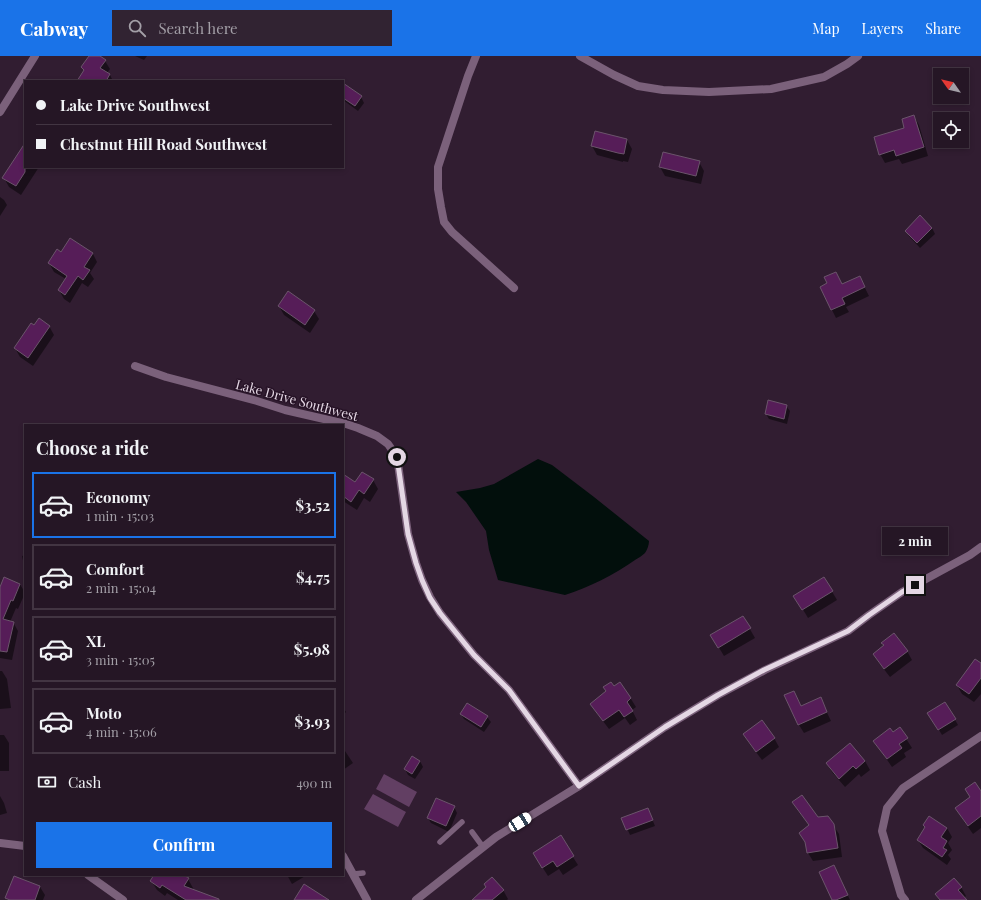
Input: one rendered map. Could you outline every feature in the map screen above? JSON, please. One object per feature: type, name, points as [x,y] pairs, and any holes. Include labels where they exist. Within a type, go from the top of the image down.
[{"type":"street","points":[[0,112],[35,56]]},
{"type":"street","points":[[476,56],[438,167],[438,189],[444,222],[452,232],[514,288]]},
{"type":"street","points":[[580,56],[589,59],[614,75],[638,86],[663,90],[709,92],[771,89],[824,77],[858,56]]},
{"type":"street","name":"Lake Drive Southwest","points":[[135,366],[166,377],[285,410],[346,424],[377,436],[388,444],[397,457],[408,534],[416,563],[430,598],[440,613],[474,655],[509,690],[579,786]]},
{"type":"street","points":[[416,900],[496,837],[579,786],[665,727],[718,695],[764,670],[848,631],[902,592],[970,555],[981,547]]},
{"type":"street","points":[[905,900],[901,895],[882,831],[887,808],[903,788],[981,736]]},
{"type":"street","points":[[0,842],[24,846]]},
{"type":"street","points":[[344,858],[367,900]]},
{"type":"street","points":[[89,876],[124,900]]},
{"type":"lane","points":[[440,842],[462,822]]},
{"type":"lane","points":[[472,832],[483,847]]},
{"type":"lane","points":[[354,874],[363,873]]},
{"type":"shaded area","points":[[538,459],[552,465],[649,541],[645,553],[601,580],[583,589],[565,595],[498,580],[489,550],[486,531],[466,502],[456,492],[494,484]]},
{"type":"shaded area","points":[[384,774],[417,792],[409,807],[376,789]]},
{"type":"shaded area","points":[[373,794],[406,812],[398,827],[364,809]]},
{"type":"building","points":[[89,56],[100,56],[106,60],[100,68],[110,74],[107,80],[78,80],[84,70],[81,67]]},
{"type":"building","points":[[344,84],[362,96],[355,106],[344,99]]},
{"type":"building","points":[[914,115],[924,147],[896,156],[894,150],[879,155],[874,137],[904,128],[902,119]]},
{"type":"building","points":[[595,131],[627,139],[624,154],[591,146]]},
{"type":"building","points":[[24,145],[25,172],[16,186],[2,178]]},
{"type":"building","points":[[663,152],[700,161],[696,176],[659,167]]},
{"type":"building","points":[[920,215],[932,228],[917,243],[905,231]]},
{"type":"building","points":[[70,238],[93,253],[84,267],[90,270],[83,280],[78,276],[65,295],[58,290],[67,276],[48,263],[57,249],[61,252]]},
{"type":"building","points":[[836,272],[842,284],[860,276],[865,287],[842,298],[845,304],[831,310],[820,287],[827,283],[824,277]]},
{"type":"building","points":[[288,291],[315,310],[305,325],[278,306]]},
{"type":"building","points":[[39,318],[50,326],[28,358],[14,348],[31,323],[34,325]]},
{"type":"building","points":[[768,400],[787,405],[784,419],[765,414]]},
{"type":"building","points":[[362,472],[374,479],[364,494],[359,490],[351,502],[344,497],[344,475],[355,482]]},
{"type":"building","points":[[4,577],[20,584],[3,619],[14,622],[7,652],[0,651],[0,587]]},
{"type":"building","points":[[824,577],[833,591],[802,610],[793,596]]},
{"type":"building","points":[[743,616],[751,628],[718,648],[710,635]]},
{"type":"building","points":[[894,633],[908,651],[884,669],[873,654],[884,645],[881,643]]},
{"type":"building","points":[[975,659],[981,663],[981,678],[969,694],[956,685]]},
{"type":"building","points":[[611,682],[614,686],[620,682],[631,698],[627,702],[633,711],[624,717],[619,710],[603,721],[590,704],[606,691],[603,687]]},
{"type":"building","points":[[794,691],[801,706],[821,697],[827,712],[798,725],[784,695]]},
{"type":"building","points":[[945,702],[956,719],[938,730],[927,713]]},
{"type":"building","points":[[467,703],[488,716],[481,727],[460,714]]},
{"type":"building","points":[[762,720],[775,738],[756,752],[743,734]]},
{"type":"building","points":[[900,727],[908,738],[899,744],[902,748],[887,759],[873,741],[890,728],[893,732]]},
{"type":"building","points":[[850,743],[865,761],[856,769],[853,766],[839,779],[826,763]]},
{"type":"building","points":[[412,756],[420,761],[412,774],[404,769]]},
{"type":"building","points":[[975,782],[981,791],[981,816],[968,826],[955,808],[970,797],[965,789]]},
{"type":"building","points":[[802,795],[818,817],[828,816],[834,824],[838,848],[807,853],[805,842],[799,833],[809,825],[792,802]]},
{"type":"building","points":[[436,798],[455,806],[446,826],[427,818]]},
{"type":"building","points":[[648,808],[653,820],[626,830],[621,818]]},
{"type":"building","points":[[929,816],[947,828],[941,837],[947,841],[943,848],[947,850],[942,857],[917,840],[925,827],[923,825]]},
{"type":"building","points":[[561,835],[574,856],[557,867],[553,861],[542,868],[533,853]]},
{"type":"building","points":[[834,865],[848,895],[832,900],[819,872]]},
{"type":"building","points":[[14,876],[40,886],[35,900],[10,900],[5,898]]},
{"type":"building","points":[[153,876],[185,876],[189,878],[184,886],[219,900],[186,900],[162,885],[160,888],[150,881]]},
{"type":"building","points":[[492,877],[504,890],[492,900],[472,900],[486,887],[484,884]]},
{"type":"building","points":[[954,878],[962,887],[958,890],[967,900],[940,900],[935,894]]},
{"type":"building","points":[[304,884],[329,900],[294,900]]},
{"type":"route","points":[[397,457],[408,534],[416,563],[430,598],[440,613],[474,655],[509,690],[579,786],[665,727],[718,695],[764,670],[848,631],[902,592],[915,585]]}]
